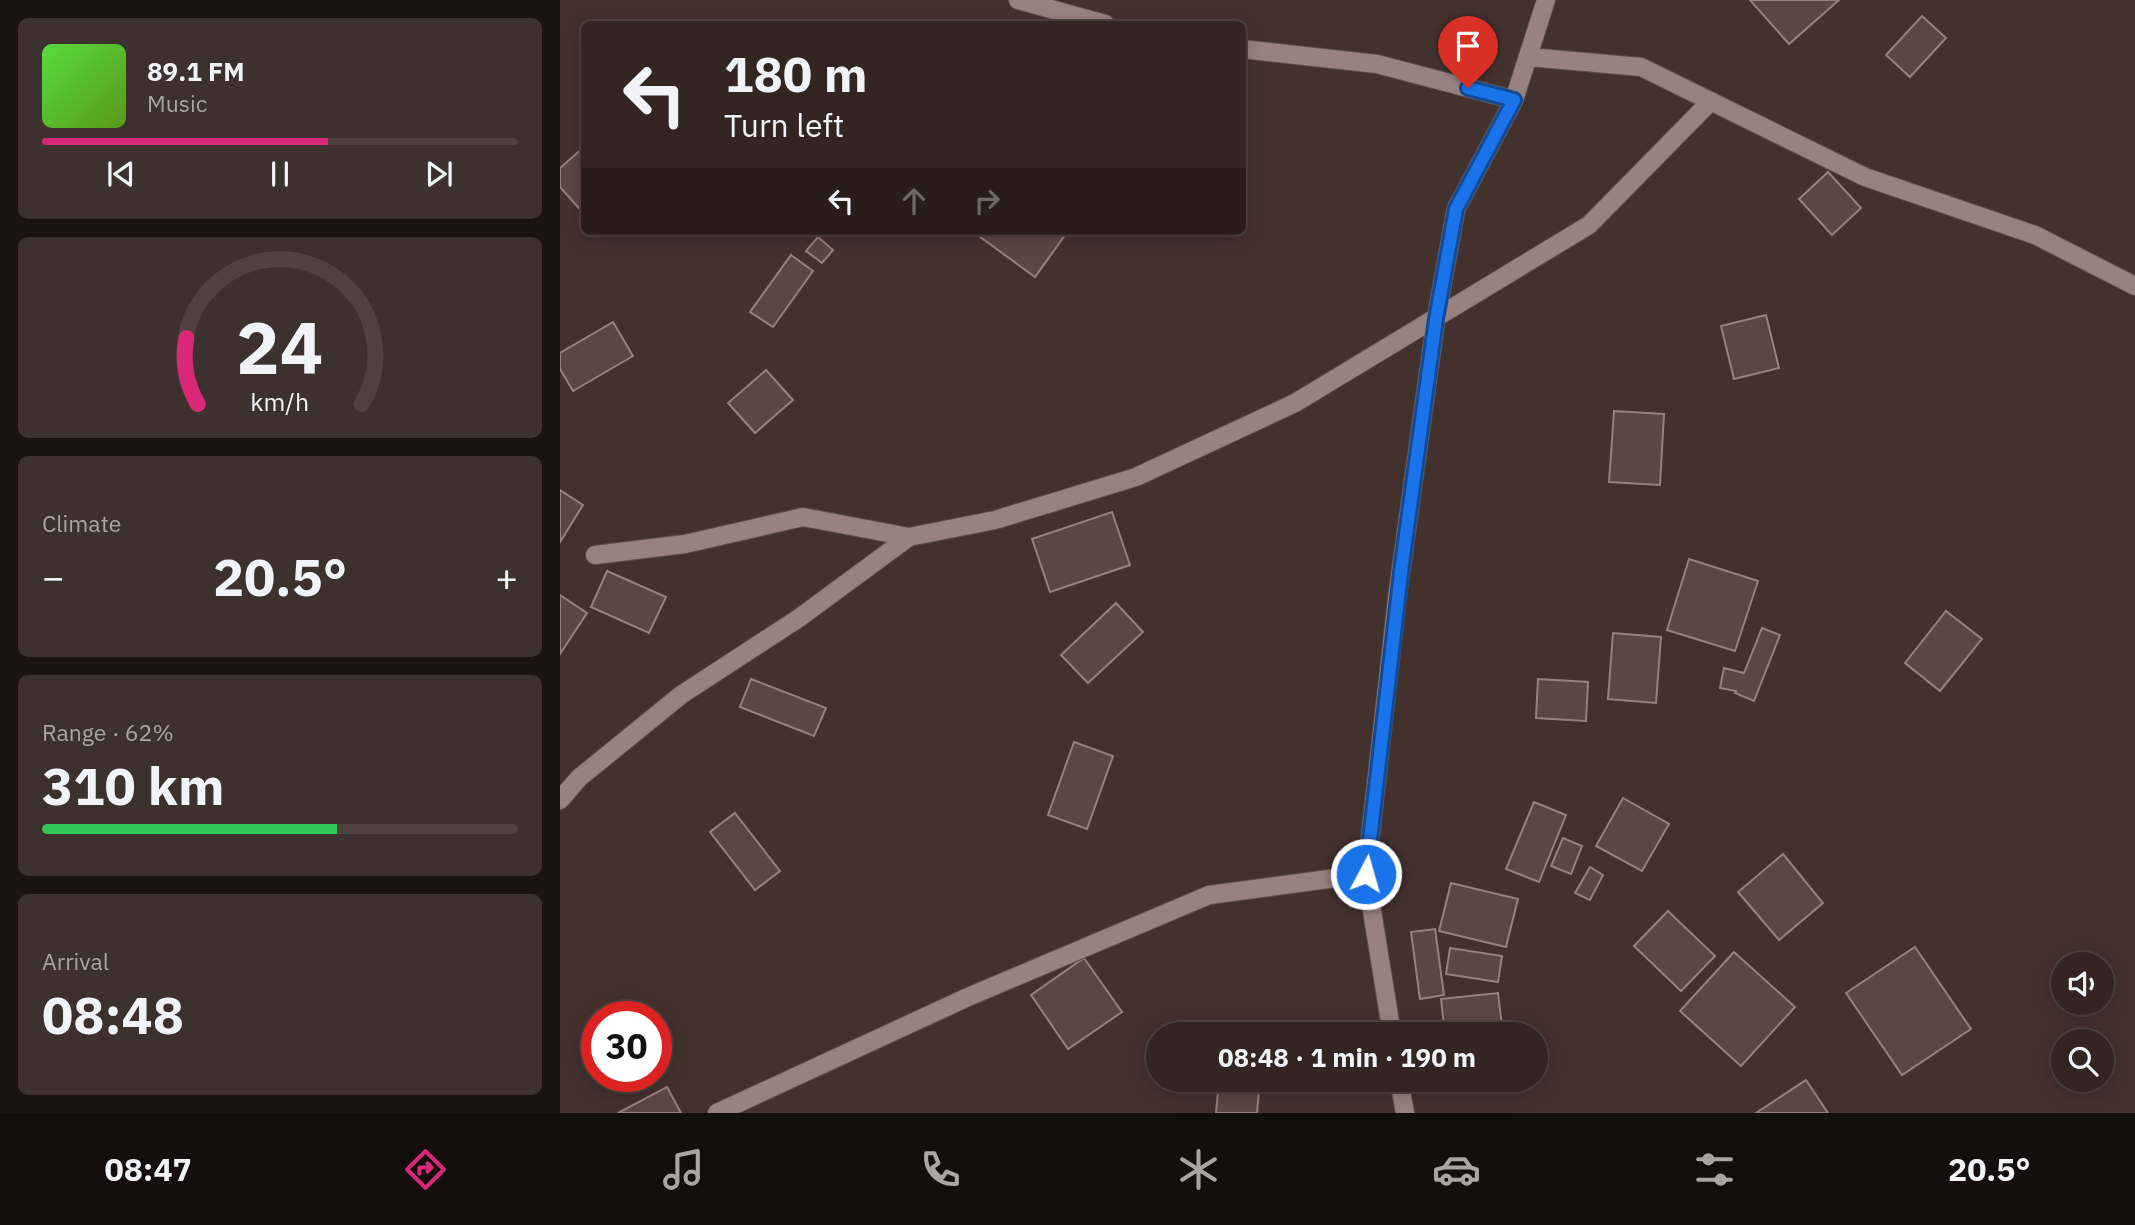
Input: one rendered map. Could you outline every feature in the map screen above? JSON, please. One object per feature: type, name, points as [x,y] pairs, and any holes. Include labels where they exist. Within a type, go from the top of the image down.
[{"type":"street","points":[[1018,0],[1094,21]]},
{"type":"street","points":[[1390,1022],[1366,874],[1398,591],[1436,319],[1456,209],[1514,100],[1546,0]]},
{"type":"street","points":[[1246,49],[1377,64],[1514,100]]},
{"type":"street","points":[[1529,57],[1641,67],[1865,177],[2035,235],[2135,286]]},
{"type":"street","points":[[596,555],[685,544],[803,517],[909,537],[995,520],[1136,477],[1294,403],[1589,225],[1711,101]]},
{"type":"street","points":[[560,800],[579,778],[681,695],[799,618],[909,537]]},
{"type":"street","points":[[717,1113],[968,996],[1209,895],[1366,874]]},
{"type":"street","points":[[1401,1092],[1405,1113]]},
{"type":"building","points":[[1750,0],[1839,0],[1789,44]]},
{"type":"building","points":[[1922,16],[1946,38],[1910,77],[1886,55]]},
{"type":"building","points":[[581,150],[581,211],[560,187],[560,168]]},
{"type":"building","points":[[1828,172],[1861,208],[1832,235],[1799,199]]},
{"type":"building","points":[[977,235],[1065,235],[1035,277]]},
{"type":"building","points":[[818,237],[833,250],[822,263],[806,251]]},
{"type":"building","points":[[791,255],[813,271],[773,327],[750,312]]},
{"type":"building","points":[[1766,315],[1779,368],[1734,379],[1721,326]]},
{"type":"building","points":[[613,322],[633,356],[573,391],[560,369],[560,353]]},
{"type":"building","points":[[766,370],[793,400],[755,433],[728,403]]},
{"type":"building","points":[[1614,411],[1664,414],[1660,485],[1609,482]]},
{"type":"building","points":[[560,490],[583,505],[560,542]]},
{"type":"building","points":[[1112,512],[1130,565],[1050,592],[1032,539]]},
{"type":"building","points":[[1689,559],[1758,581],[1735,651],[1667,630]]},
{"type":"building","points":[[607,571],[666,597],[649,633],[591,607]]},
{"type":"building","points":[[560,595],[587,613],[560,654]]},
{"type":"building","points":[[1116,603],[1143,632],[1088,683],[1061,655]]},
{"type":"building","points":[[1946,611],[1982,639],[1940,691],[1905,663]]},
{"type":"building","points":[[1762,628],[1780,635],[1754,701],[1735,693],[1736,691],[1720,688],[1724,668],[1744,673]]},
{"type":"building","points":[[1613,633],[1661,637],[1656,703],[1608,699]]},
{"type":"building","points":[[751,679],[826,708],[814,736],[740,707]]},
{"type":"building","points":[[1538,679],[1588,682],[1586,721],[1536,718]]},
{"type":"building","points":[[1074,742],[1113,756],[1087,829],[1048,815]]},
{"type":"building","points":[[1623,798],[1669,824],[1642,871],[1596,846]]},
{"type":"building","points":[[1534,802],[1566,815],[1539,882],[1506,869]]},
{"type":"building","points":[[735,813],[780,871],[755,890],[710,832]]},
{"type":"building","points":[[1563,838],[1582,846],[1571,874],[1551,866]]},
{"type":"building","points":[[1783,854],[1823,903],[1779,940],[1738,892]]},
{"type":"building","points":[[1590,867],[1603,875],[1590,900],[1575,893]]},
{"type":"building","points":[[1451,883],[1518,899],[1506,947],[1439,931]]},
{"type":"building","points":[[1668,911],[1715,956],[1681,991],[1634,946]]},
{"type":"building","points":[[1435,929],[1444,995],[1420,999],[1411,932]]},
{"type":"building","points":[[1915,947],[1971,1029],[1902,1075],[1846,993]]},
{"type":"building","points":[[1450,948],[1502,956],[1498,982],[1446,974]]},
{"type":"building","points":[[1734,952],[1795,1007],[1741,1066],[1680,1011]]},
{"type":"building","points":[[1084,958],[1122,1012],[1068,1049],[1031,995]]},
{"type":"building","points":[[1498,993],[1502,1022],[1444,1022],[1441,999]]},
{"type":"building","points":[[1806,1080],[1828,1113],[1756,1113]]},
{"type":"building","points":[[658,1092],[670,1092],[681,1113],[618,1113]]},
{"type":"building","points":[[1218,1092],[1259,1092],[1257,1113],[1216,1113]]},
{"type":"route","points":[[1366,874],[1402,564],[1436,319],[1456,209],[1514,100],[1468,88]]}]
